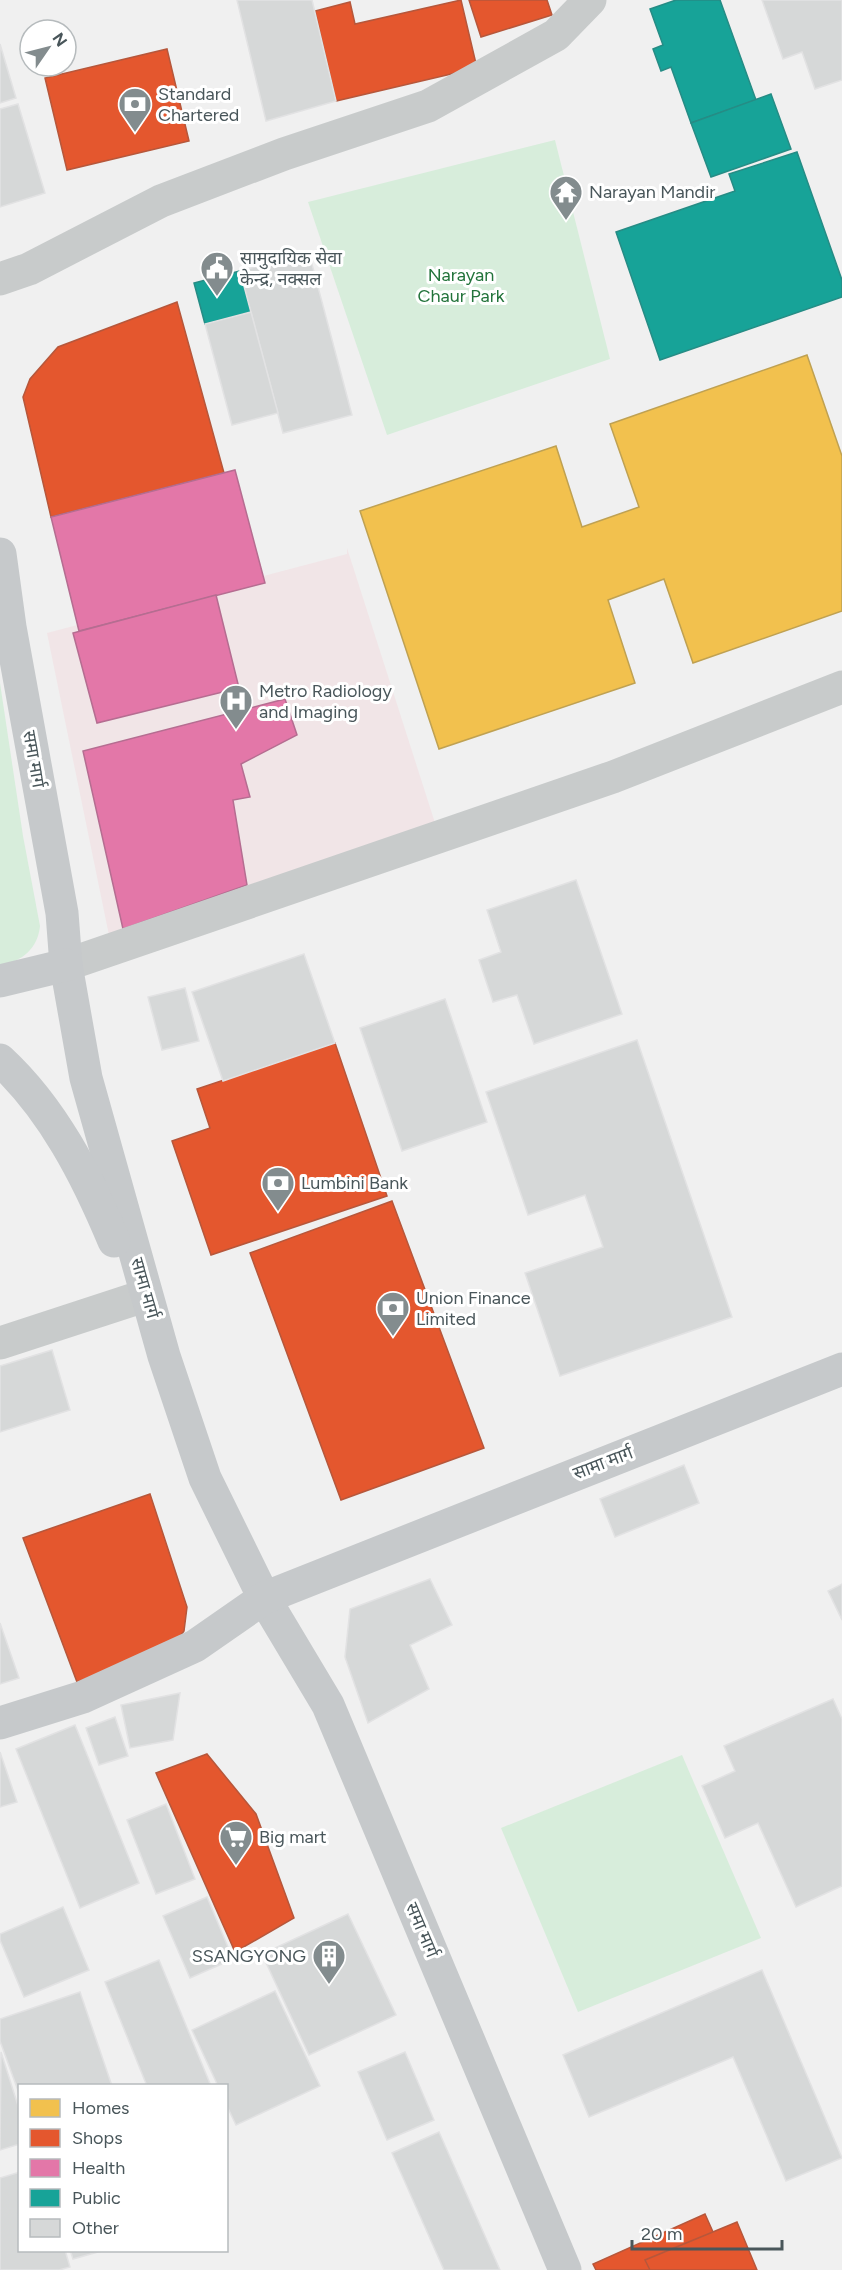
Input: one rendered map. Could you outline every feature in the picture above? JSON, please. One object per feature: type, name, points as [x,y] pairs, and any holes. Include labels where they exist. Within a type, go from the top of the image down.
[{"type":"main road","name":"समा मार्ग","points":[[0,554],[12,638],[62,913],[66,965]]},
{"type":"main road","points":[[0,981],[66,965]]},
{"type":"main road","name":"सामा मार्ग","points":[[66,965],[86,1078],[164,1356],[205,1478],[264,1598]]},
{"type":"main road","points":[[0,1060],[34,1096],[69,1146],[101,1210],[164,1356]]},
{"type":"main road","name":"सामा मार्ग","points":[[0,1723],[82,1696],[195,1646],[264,1598],[842,1369]]},
{"type":"main road","name":"समा मार्ग","points":[[264,1598],[328,1705],[565,2270]]},
{"type":"street","points":[[0,279],[29,270],[161,201],[284,154],[428,106],[556,35],[590,0]]},
{"type":"street","points":[[66,965],[613,777],[842,687]]},
{"type":"street","points":[[0,1343],[138,1298]]},
{"type":"shaded area","name":"Metro Radiology and Imaging","points":[[347,548],[436,826],[111,945],[47,633],[347,554]]},
{"type":"green space","name":"Narayan Chaur Park","points":[[555,140],[610,359],[387,435],[308,202]]},
{"type":"green space","points":[[0,683],[23,836],[40,926],[36,941],[28,953],[15,961],[0,965]]},
{"type":"green space","points":[[682,1755],[761,1938],[578,2012],[501,1828]]},
{"type":"building: Homes","points":[[807,355],[842,456],[842,611],[693,663],[664,579],[608,600],[635,683],[439,749],[360,511],[556,446],[582,527],[639,507],[610,424]]},
{"type":"building: Shops","points":[[461,0],[477,68],[336,101],[315,11],[350,2],[355,24]]},
{"type":"building: Shops","points":[[469,0],[547,0],[552,15],[481,37]]},
{"type":"building: Shops","points":[[167,49],[189,141],[67,170],[45,78],[78,78],[78,70]]},
{"type":"building: Shops","points":[[177,302],[224,473],[51,517],[23,397],[30,379],[58,347]]},
{"type":"building: Shops","points":[[335,1043],[387,1196],[211,1255],[172,1141],[210,1128],[197,1089]]},
{"type":"building: Shops","points":[[392,1201],[484,1448],[341,1500],[250,1253]]},
{"type":"building: Shops","points":[[150,1494],[187,1607],[184,1631],[171,1649],[77,1682],[23,1538]]},
{"type":"building: Shops","name":"Big mart","points":[[207,1754],[256,1814],[294,1918],[235,1952],[156,1773]]},
{"type":"building: Shops","points":[[705,2214],[730,2270],[596,2270],[593,2264]]},
{"type":"building: Shops","points":[[737,2222],[757,2270],[650,2270],[645,2260]]},
{"type":"building: Health","points":[[235,470],[265,583],[79,631],[51,517]]},
{"type":"building: Health","points":[[216,595],[239,688],[97,723],[73,633]]},
{"type":"building: Health","points":[[285,699],[297,735],[241,764],[250,797],[233,800],[247,885],[123,929],[83,751]]},
{"type":"building: Public","points":[[676,0],[720,0],[756,100],[691,123],[671,67],[661,71],[653,49],[663,45],[650,9]]},
{"type":"building: Public","points":[[771,94],[791,149],[711,177],[691,123]]},
{"type":"building: Public","points":[[797,152],[842,280],[842,297],[660,360],[616,232],[735,191],[729,174]]},
{"type":"building: Public","points":[[240,271],[251,312],[205,324],[194,283]]},
{"type":"building: Other","points":[[237,0],[312,0],[336,101],[266,121]]},
{"type":"building: Other","points":[[762,0],[842,0],[842,80],[815,89],[802,52],[783,59]]},
{"type":"building: Other","points":[[0,44],[16,98],[0,103]]},
{"type":"building: Other","points":[[18,104],[45,193],[0,207],[0,109]]},
{"type":"building: Other","points":[[309,253],[352,415],[283,433],[240,271]]},
{"type":"building: Other","points":[[251,312],[278,413],[232,425],[205,324]]},
{"type":"building: Other","points":[[576,880],[622,1014],[534,1044],[517,995],[493,1002],[479,960],[501,952],[487,910]]},
{"type":"building: Other","points":[[304,954],[335,1043],[223,1081],[192,992]]},
{"type":"building: Other","points":[[185,988],[199,1041],[162,1050],[148,997]]},
{"type":"building: Other","points":[[445,999],[487,1122],[402,1151],[360,1028]]},
{"type":"building: Other","points":[[637,1040],[732,1317],[560,1376],[525,1273],[603,1247],[585,1195],[528,1215],[486,1092]]},
{"type":"building: Other","points":[[52,1350],[70,1410],[0,1432],[0,1366]]},
{"type":"building: Other","points":[[684,1465],[699,1503],[615,1537],[600,1499]]},
{"type":"building: Other","points":[[430,1579],[452,1625],[410,1645],[429,1689],[368,1723],[345,1657],[350,1609]]},
{"type":"building: Other","points":[[842,1584],[842,1620],[828,1591]]},
{"type":"building: Other","points":[[0,1623],[19,1678],[0,1684]]},
{"type":"building: Other","points":[[180,1693],[173,1740],[130,1748],[121,1705]]},
{"type":"building: Other","points":[[833,1699],[842,1719],[842,1886],[796,1907],[758,1823],[725,1838],[702,1786],[735,1771],[724,1746]]},
{"type":"building: Other","points":[[115,1717],[128,1756],[99,1765],[86,1728]]},
{"type":"building: Other","points":[[75,1725],[139,1883],[80,1908],[16,1749]]},
{"type":"building: Other","points":[[0,1752],[17,1802],[0,1807]]},
{"type":"building: Other","points":[[166,1804],[195,1879],[156,1894],[127,1820]]},
{"type":"building: Other","points":[[207,1897],[233,1959],[190,1978],[163,1916]]},
{"type":"building: Other","points":[[63,1907],[89,1970],[24,1997],[0,1940],[0,1934]]},
{"type":"building: Other","name":"SSANGYONG","points":[[348,1914],[396,2015],[309,2055],[262,1954]]},
{"type":"building: Other","points":[[159,1960],[210,2084],[146,2084],[105,1982]]},
{"type":"building: Other","points":[[762,1970],[842,2158],[786,2181],[733,2057],[589,2117],[563,2055]]},
{"type":"building: Other","points":[[275,1991],[320,2086],[236,2125],[228,2108],[228,2084],[217,2084],[192,2030]]},
{"type":"building: Other","points":[[80,1992],[111,2084],[18,2084],[18,2090],[0,2041],[0,2019]]},
{"type":"building: Other","points":[[1,2052],[18,2106],[18,2145],[0,2150]]},
{"type":"building: Other","points":[[405,2052],[434,2120],[387,2140],[358,2072]]},
{"type":"building: Other","points":[[439,2132],[500,2270],[444,2270],[392,2153]]},
{"type":"building: Other","points":[[18,2173],[18,2252],[66,2252],[70,2267],[59,2270],[0,2270],[0,2178]]},
{"type":"building: Other","points":[[71,2252],[98,2252],[73,2259]]},
{"type":"place","name":"Standard Chartered","points":[[135,133]]},
{"type":"place","name":"Narayan Mandir","points":[[566,221]]},
{"type":"place","name":"सामुदायिक सेवा केन्द्र, नक्सल","points":[[217,297]]},
{"type":"place","name":"Metro Radiology and Imaging","points":[[236,730]]},
{"type":"place","name":"Lumbini Bank","points":[[278,1212]]},
{"type":"place","name":"Union Finance Limited","points":[[393,1337]]},
{"type":"place","name":"Big mart","points":[[236,1866]]},
{"type":"place","name":"SSANGYONG","points":[[329,1985]]}]
